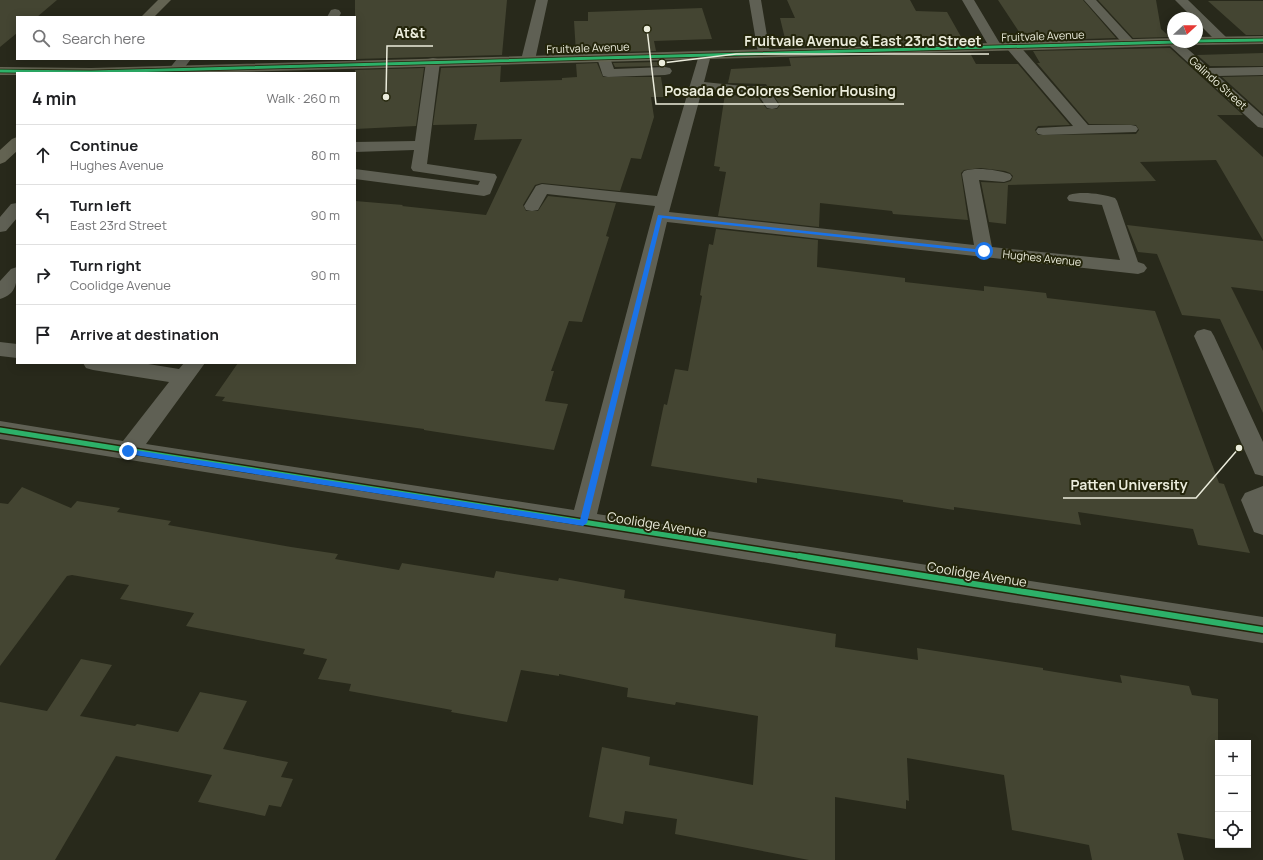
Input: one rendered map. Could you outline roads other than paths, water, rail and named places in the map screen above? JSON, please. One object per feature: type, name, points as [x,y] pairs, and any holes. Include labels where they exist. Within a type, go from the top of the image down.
[{"type":"main road","points":[[148,16],[164,0]]},
{"type":"main road","points":[[1203,41],[1263,40]]},
{"type":"main road","name":"Fruitvale Avenue","points":[[0,71],[90,72],[316,62],[528,60],[1167,42]]},
{"type":"main road","points":[[90,72],[103,60]]},
{"type":"street","points":[[528,60],[542,0]]},
{"type":"street","points":[[755,0],[764,53]]},
{"type":"street","points":[[968,0],[996,47]]},
{"type":"street","points":[[1090,0],[1129,43]]},
{"type":"street","points":[[1180,0],[1223,41]]},
{"type":"street","points":[[1013,47],[1028,62],[1084,130]]},
{"type":"street","name":"Galindo Street","points":[[1180,48],[1263,124]]},
{"type":"street","points":[[583,523],[662,209],[705,55]]},
{"type":"street","points":[[604,58],[608,73],[665,71]]},
{"type":"street","points":[[356,174],[484,191],[489,177],[419,168],[433,62]]},
{"type":"street","points":[[1206,72],[1263,71]]},
{"type":"street","points":[[697,85],[743,90],[761,89],[772,105]]},
{"type":"street","points":[[1042,131],[1131,129]]},
{"type":"street","points":[[356,147],[422,145]]},
{"type":"street","points":[[984,251],[970,174],[1004,177]]},
{"type":"street","name":"Hughes Avenue","points":[[532,206],[542,189],[662,209],[984,251],[1135,268],[1109,201],[1075,198]]},
{"type":"street","points":[[0,227],[16,209]]},
{"type":"street","points":[[0,293],[16,274]]},
{"type":"street","points":[[1204,336],[1263,467]]},
{"type":"street","points":[[0,349],[16,351]]},
{"type":"street","points":[[107,364],[189,370]]},
{"type":"street","points":[[128,451],[189,370]]},
{"type":"street","name":"Coolidge Avenue","points":[[0,430],[1263,630]]},
{"type":"street","points":[[1263,496],[1253,500],[1263,525]]},
{"type":"place","name":"Posada de Colores Senior Housing","points":[[647,29]]},
{"type":"place","name":"Fruitvale Avenue & East 23rd Street","points":[[662,63]]},
{"type":"place","name":"At&t","points":[[386,97]]},
{"type":"place","name":"Patten University","points":[[1239,448]]}]
